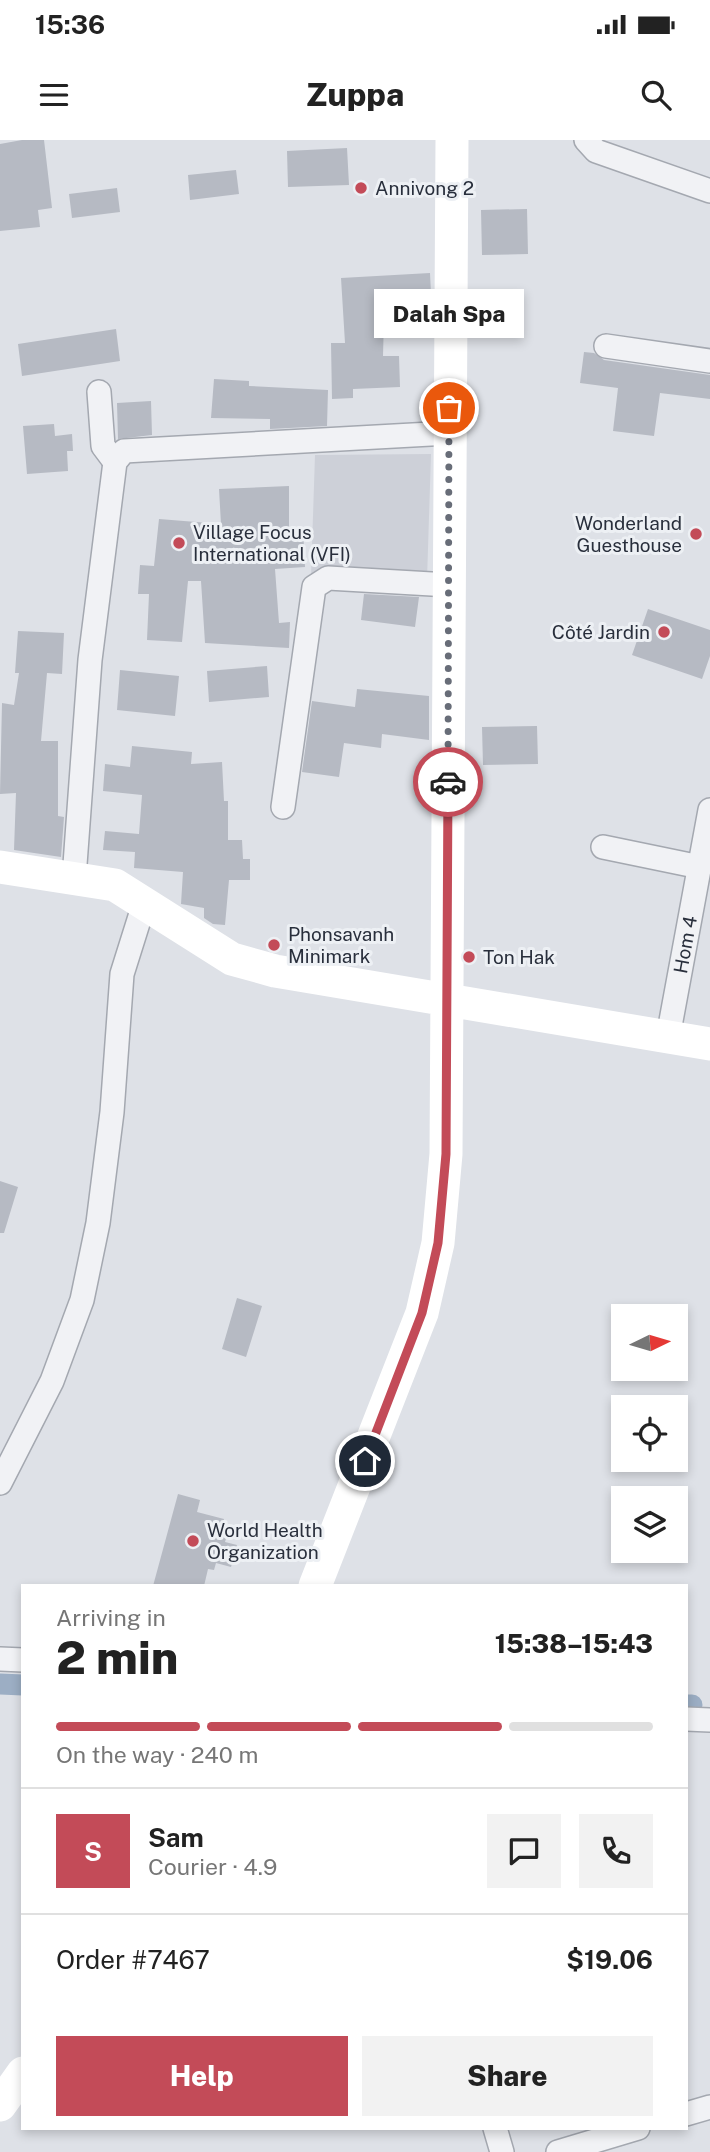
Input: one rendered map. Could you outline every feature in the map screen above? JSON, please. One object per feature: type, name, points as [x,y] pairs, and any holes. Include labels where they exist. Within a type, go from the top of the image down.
[{"type":"street","points":[[315,1584],[422,1313],[438,1243],[446,1154],[452,140]]},
{"type":"street","points":[[586,140],[596,151],[710,191]]},
{"type":"street","points":[[606,346],[710,361]]},
{"type":"street","points":[[99,392],[103,446],[115,462]]},
{"type":"street","points":[[74,878],[89,660],[115,462],[124,451],[449,433]]},
{"type":"street","points":[[283,807],[314,587],[328,578],[449,585]]},
{"type":"street","name":"Hom 4","points":[[668,1037],[710,810]]},
{"type":"street","points":[[603,847],[700,867]]},
{"type":"street","points":[[0,867],[115,885],[232,959],[275,971],[710,1044]]},
{"type":"street","points":[[0,1483],[52,1381],[82,1300],[98,1223],[113,1112],[122,974],[144,904]]},
{"type":"street","points":[[0,1659],[21,1660]]},
{"type":"street","points":[[688,1719],[710,1720]]},
{"type":"street","points":[[0,2105],[21,2076]]},
{"type":"street","points":[[688,2113],[710,2107]]},
{"type":"street","points":[[496,2130],[502,2152]]},
{"type":"street","points":[[558,2152],[631,2130]]},
{"type":"shaded area","points":[[431,454],[427,580],[311,577],[315,455]]},
{"type":"building","points":[[44,140],[52,208],[38,210],[40,227],[0,231],[0,144]]},
{"type":"building","points":[[347,148],[349,185],[288,187],[287,151]]},
{"type":"building","points":[[236,170],[239,194],[190,200],[188,175]]},
{"type":"building","points":[[117,188],[120,212],[72,218],[69,194]]},
{"type":"building","points":[[527,209],[528,254],[482,255],[481,210]]},
{"type":"building","points":[[430,273],[432,315],[384,318],[383,356],[399,356],[400,387],[353,389],[353,398],[332,399],[331,343],[345,343],[341,278]]},
{"type":"building","points":[[116,329],[120,361],[22,376],[18,344]]},
{"type":"building","points":[[584,352],[594,353],[604,360],[710,375],[710,399],[660,393],[654,436],[613,431],[618,388],[580,383]]},
{"type":"building","points":[[214,379],[249,381],[249,386],[328,390],[327,426],[270,429],[270,419],[211,418]]},
{"type":"building","points":[[151,401],[152,435],[118,439],[117,403]]},
{"type":"building","points":[[54,424],[55,436],[72,434],[73,451],[67,451],[68,471],[27,474],[23,426]]},
{"type":"building","points":[[289,486],[289,528],[303,528],[305,567],[275,569],[279,623],[290,622],[289,648],[205,643],[201,581],[188,581],[182,642],[147,640],[149,594],[138,594],[140,565],[154,566],[159,519],[221,524],[219,489]]},
{"type":"building","points":[[364,594],[419,597],[415,627],[361,620]]},
{"type":"building","points":[[648,609],[710,630],[710,656],[702,679],[632,655]]},
{"type":"building","points":[[18,631],[64,633],[62,674],[47,673],[41,741],[58,741],[58,816],[64,817],[61,857],[14,850],[16,793],[0,794],[2,703],[14,705],[19,673],[15,673]]},
{"type":"building","points":[[267,666],[269,697],[209,702],[207,671]]},
{"type":"building","points":[[120,670],[179,676],[175,716],[117,710]]},
{"type":"building","points":[[357,689],[429,696],[429,740],[382,734],[381,748],[344,743],[339,777],[302,772],[312,701],[355,707]]},
{"type":"building","points":[[537,726],[538,764],[483,765],[482,727]]},
{"type":"building","points":[[132,746],[192,752],[191,764],[222,762],[224,801],[228,801],[228,840],[242,840],[243,859],[250,859],[250,880],[229,880],[225,925],[213,924],[204,918],[204,908],[181,904],[183,872],[134,868],[135,852],[103,850],[105,831],[139,834],[142,795],[103,791],[105,764],[130,767]]},
{"type":"building","points":[[0,1181],[18,1187],[4,1233],[0,1233]]},
{"type":"building","points":[[237,1298],[262,1306],[246,1357],[222,1349]]},
{"type":"building","points":[[178,1494],[200,1500],[197,1512],[224,1519],[222,1530],[228,1531],[225,1542],[237,1545],[231,1567],[216,1563],[214,1570],[208,1569],[204,1584],[154,1584]]},
{"type":"waterway","points":[[0,1684],[21,1685]]},
{"type":"way so far","points":[[448,782],[449,408]]},
{"type":"place","name":"Annivong 2","points":[[361,188]]},
{"type":"place","name":"Dalah Spa","points":[[449,408]]},
{"type":"place","name":"Wonderland Guesthouse","points":[[696,534]]},
{"type":"place","name":"Village Focus International (VFI)","points":[[179,543]]},
{"type":"place","name":"Côté Jardin","points":[[664,632]]},
{"type":"place","name":"Phonsavanh Minimark","points":[[274,945]]},
{"type":"place","name":"Ton Hak","points":[[469,957]]},
{"type":"place","name":"World Health Organization","points":[[193,1541]]},
{"type":"route","points":[[365,1461],[422,1313],[438,1243],[446,1154],[448,782]]}]
